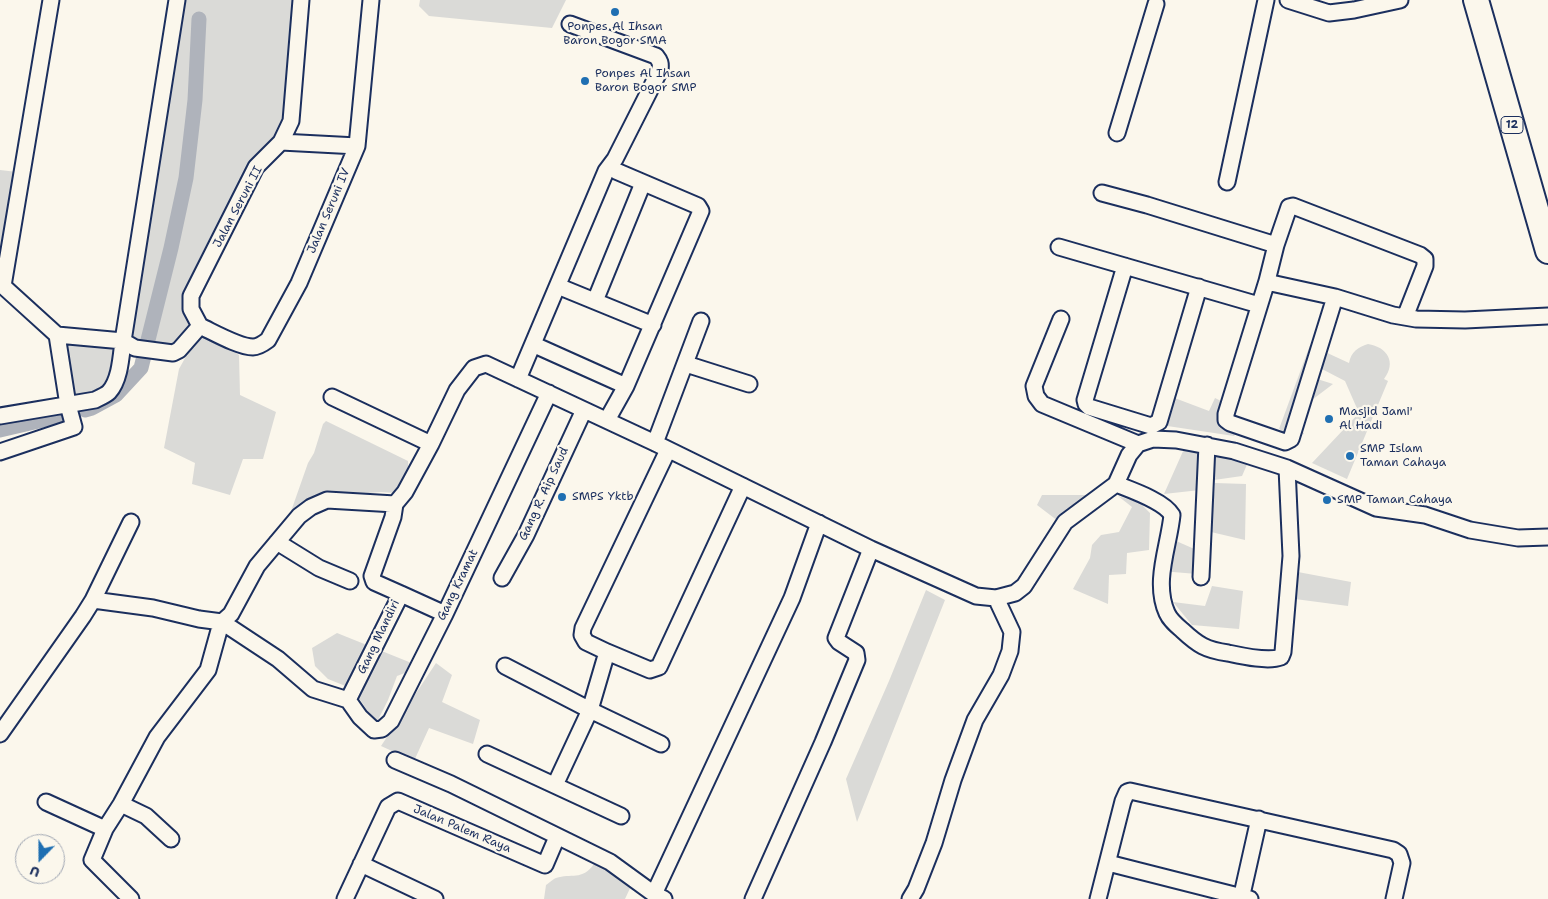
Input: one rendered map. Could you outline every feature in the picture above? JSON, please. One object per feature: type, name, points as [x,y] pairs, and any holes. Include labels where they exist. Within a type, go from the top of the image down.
[{"type":"main road","name":"12","points":[[1476,0],[1548,251]]},
{"type":"street","points":[[51,0],[2,286],[58,334],[123,341],[138,348],[173,353],[179,350],[200,326]]},
{"type":"street","points":[[0,416],[95,400],[109,392],[118,372],[177,0]]},
{"type":"street","name":"Jalan Seruni II","points":[[200,326],[191,309],[191,296],[256,167],[282,142],[291,121],[301,0]]},
{"type":"street","name":"Jalan Seruni IV","points":[[200,326],[242,345],[253,347],[268,340],[299,283],[357,146],[371,0]]},
{"type":"street","points":[[1226,182],[1266,0]]},
{"type":"street","points":[[1288,0],[1329,13],[1354,10],[1400,0]]},
{"type":"street","points":[[1117,133],[1152,1]]},
{"type":"street","points":[[518,378],[606,171],[615,159],[660,70],[661,64],[656,56],[570,24]]},
{"type":"street","points":[[282,142],[357,146]]},
{"type":"street","points":[[607,420],[626,386],[701,211],[698,206],[616,171]]},
{"type":"street","points":[[595,301],[643,184]]},
{"type":"street","points":[[1102,193],[1276,245]]},
{"type":"street","points":[[1335,298],[1291,439],[1285,442],[1226,420],[1226,414],[1289,207],[1293,206],[1420,254],[1425,259],[1425,266],[1405,318]]},
{"type":"street","points":[[1059,247],[1259,305]]},
{"type":"street","points":[[1125,266],[1085,400],[1089,407],[1151,426],[1159,422],[1199,287]]},
{"type":"street","points":[[1267,281],[1405,318],[1464,320],[1548,316]]},
{"type":"street","points":[[565,289],[653,325]]},
{"type":"street","points":[[1061,319],[1034,386],[1036,396],[1042,404],[1138,444]]},
{"type":"street","points":[[701,321],[661,446],[582,628],[582,635],[586,642],[650,670],[660,667],[743,486]]},
{"type":"street","points":[[0,452],[74,427],[68,406],[58,334]]},
{"type":"street","points":[[539,346],[626,386]]},
{"type":"street","name":"Gang Mandiri","points":[[348,700],[401,594],[374,582],[372,576],[395,504],[405,492],[457,390],[474,368],[486,364],[607,420],[871,549],[976,596],[996,598]]},
{"type":"street","points":[[686,364],[749,384]]},
{"type":"street","name":"Gang Kramat","points":[[348,700],[367,726],[374,730],[382,729],[390,721],[445,614],[549,393]]},
{"type":"street","points":[[332,397],[431,444]]},
{"type":"street","name":"Gang R. Aip Saud","points":[[502,578],[526,535],[584,410]]},
{"type":"street","points":[[910,899],[916,889],[934,843],[953,780],[975,720],[1000,675],[1010,651],[1012,632],[996,598],[1015,593],[1024,586],[1065,522],[1116,484],[1130,455],[1138,444],[1153,438],[1208,445],[1288,468],[1376,508],[1425,515],[1480,531],[1518,538],[1548,536]]},
{"type":"street","points":[[1201,577],[1208,445]]},
{"type":"street","points":[[1116,484],[1148,498],[1170,511],[1172,515],[1161,583],[1163,599],[1171,620],[1199,645],[1209,650],[1275,659],[1281,657],[1283,652],[1291,556],[1288,468]]},
{"type":"street","points":[[131,899],[92,860],[105,829],[121,804],[157,737],[208,670],[222,623],[231,614],[257,566],[299,516],[311,507],[327,500],[395,504]]},
{"type":"street","points":[[0,734],[93,600],[131,522]]},
{"type":"street","points":[[395,760],[451,784],[610,862],[659,896],[792,598],[818,523]]},
{"type":"street","points":[[276,542],[319,568],[350,581]]},
{"type":"street","points":[[753,899],[823,742],[856,660],[856,653],[836,638],[871,549]]},
{"type":"street","points":[[401,594],[445,614]]},
{"type":"street","points":[[93,600],[153,608],[222,623],[278,659],[313,689],[348,700]]},
{"type":"street","points":[[555,785],[590,710],[607,652]]},
{"type":"street","points":[[505,666],[661,744]]},
{"type":"street","points":[[487,754],[621,816]]},
{"type":"street","points":[[1098,899],[1123,801],[1126,794],[1130,791],[1393,850],[1399,854],[1402,863],[1394,899]]},
{"type":"street","points":[[46,802],[105,829]]},
{"type":"street","name":"Jalan Palem Raya","points":[[345,899],[388,807],[398,802],[546,865],[558,837]]},
{"type":"street","points":[[121,804],[146,816],[171,839]]},
{"type":"street","points":[[1108,863],[1244,898],[1259,819]]},
{"type":"street","points":[[361,864],[435,899]]},
{"type":"shaded area","points":[[177,0],[301,0],[291,121],[256,167],[191,296],[200,326],[179,350],[123,342],[114,384],[68,405],[57,335],[123,341]]},
{"type":"shaded area","points":[[420,0],[566,0],[552,28],[429,16],[419,6]]},
{"type":"shaded area","points":[[0,170],[17,172],[0,263]]},
{"type":"shaded area","points":[[200,331],[239,355],[240,395],[276,412],[263,459],[243,459],[230,495],[192,484],[195,463],[164,448],[179,369]]},
{"type":"shaded area","points":[[1368,344],[1380,348],[1388,356],[1390,367],[1384,379],[1388,381],[1347,479],[1312,463],[1359,413],[1345,381],[1320,368],[1314,378],[1333,384],[1300,409],[1298,421],[1304,434],[1291,437],[1279,429],[1310,345],[1349,363],[1355,350]]},
{"type":"shaded area","points":[[1164,394],[1209,411],[1215,398],[1231,406],[1242,424],[1234,436],[1154,424]]},
{"type":"shaded area","points":[[326,421],[408,461],[406,474],[395,493],[381,492],[317,497],[289,517],[308,463],[314,453],[323,424]]},
{"type":"shaded area","points":[[1184,449],[1201,453],[1200,490],[1164,494]]},
{"type":"shaded area","points":[[1216,449],[1249,460],[1242,476],[1214,480]]},
{"type":"shaded area","points":[[1215,483],[1246,484],[1245,540],[1211,532]]},
{"type":"shaded area","points":[[1042,495],[1090,495],[1058,521],[1037,505]]},
{"type":"shaded area","points":[[1118,496],[1140,503],[1150,513],[1149,550],[1127,553],[1126,574],[1109,575],[1108,604],[1073,589],[1090,558],[1092,545],[1101,535],[1119,532],[1132,507]]},
{"type":"shaded area","points":[[1167,537],[1199,551],[1197,574],[1161,571]]},
{"type":"shaded area","points":[[1282,569],[1351,582],[1348,606],[1280,597]]},
{"type":"shaded area","points":[[1212,586],[1243,591],[1239,629],[1192,625],[1173,602],[1205,606]]},
{"type":"shaded area","points":[[926,590],[945,600],[857,822],[846,779]]},
{"type":"shaded area","points":[[337,633],[414,664],[410,671],[397,676],[376,724],[361,701],[348,687],[328,679],[315,666],[312,648]]},
{"type":"shaded area","points":[[436,663],[452,675],[442,702],[480,720],[473,744],[429,728],[414,761],[381,746]]},
{"type":"shaded area","points":[[599,863],[632,884],[625,899],[544,899],[546,885],[554,879],[581,875],[594,864]]},
{"type":"waterway","points":[[85,410],[116,395],[141,368],[171,248],[186,178],[195,100],[199,19]]},
{"type":"waterway","points":[[0,430],[73,413]]},
{"type":"place","name":"Ponpes Al Ihsan Baron Bogor SMA","points":[[615,12]]},
{"type":"place","name":"Ponpes Al Ihsan Baron Bogor SMP","points":[[585,81]]},
{"type":"place","name":"Masjid Jami' Al Hadi","points":[[1329,419]]},
{"type":"place","name":"SMP Islam Taman Cahaya","points":[[1350,456]]},
{"type":"place","name":"SMPS Yktb","points":[[562,497]]},
{"type":"place","name":"SMP Taman Cahaya","points":[[1327,500]]}]
